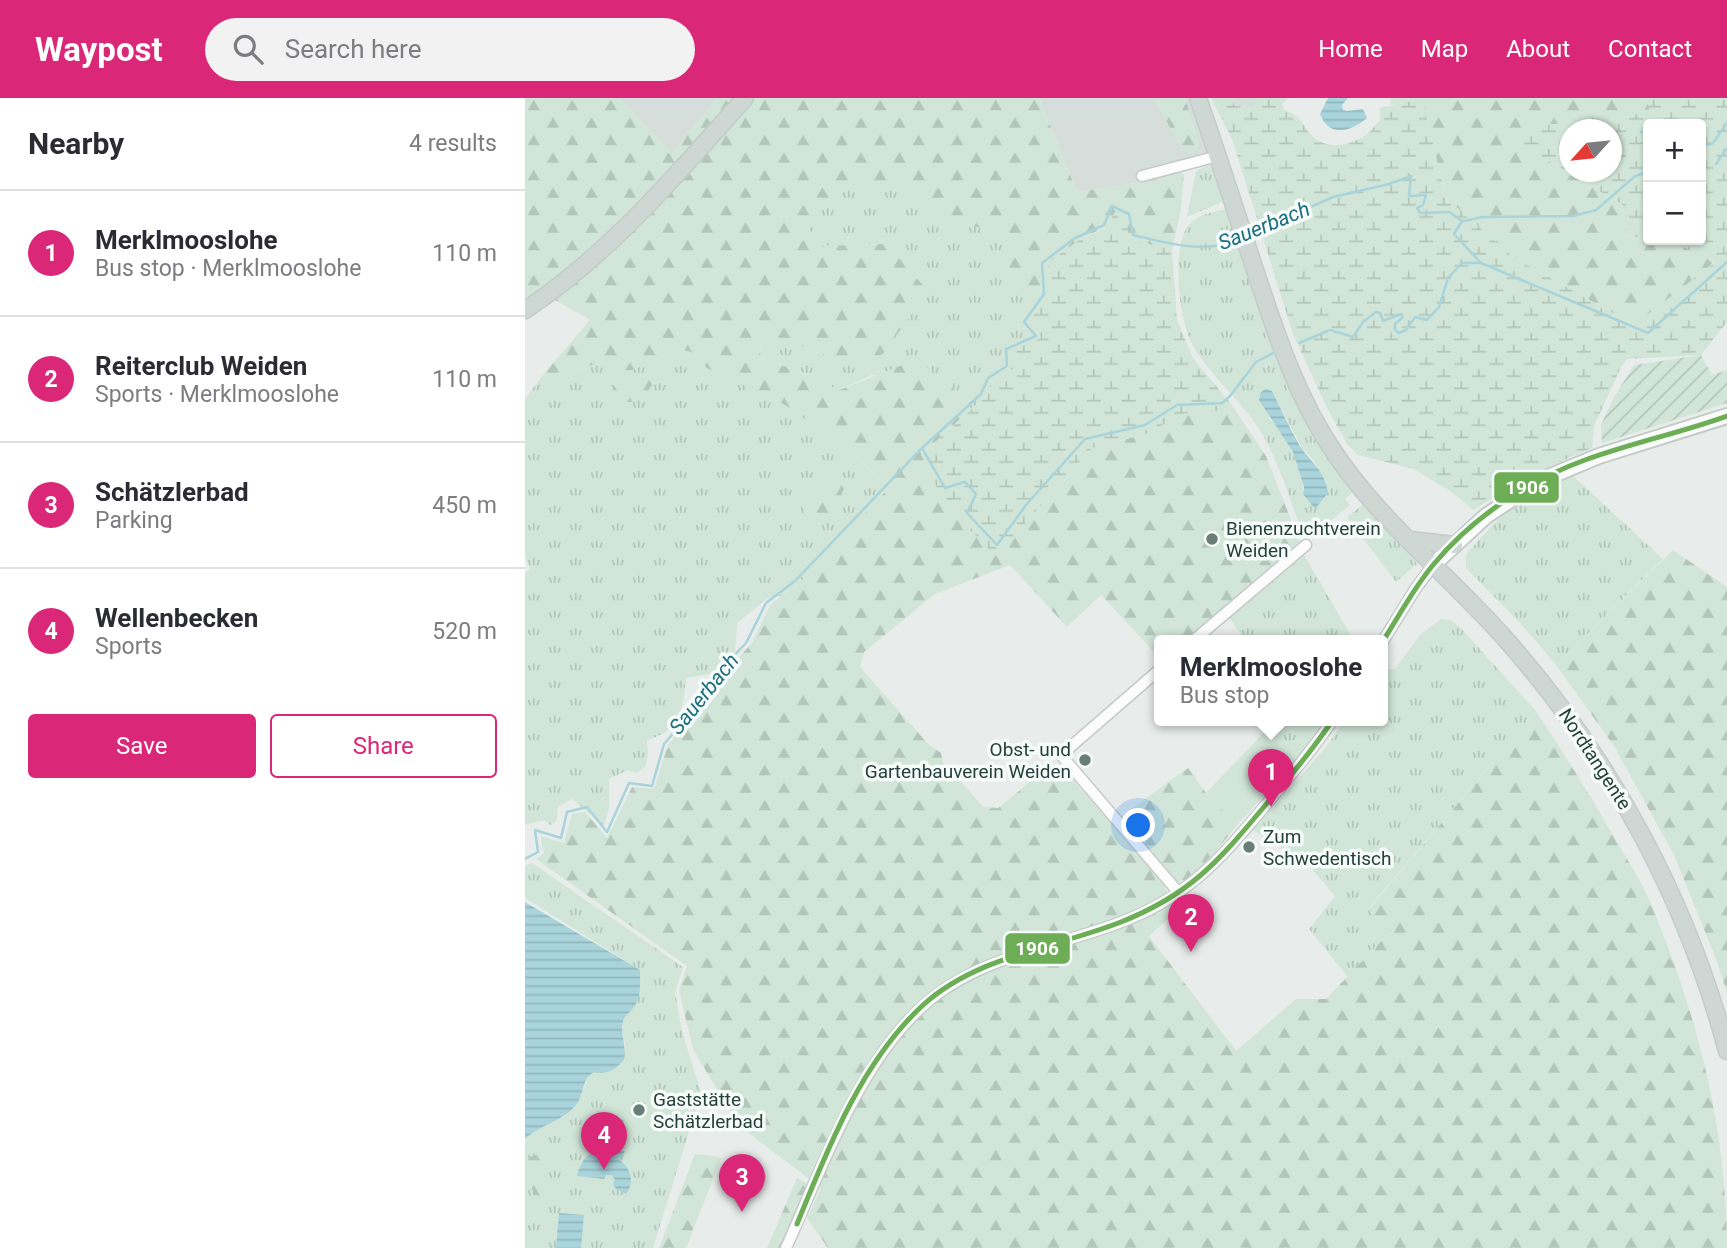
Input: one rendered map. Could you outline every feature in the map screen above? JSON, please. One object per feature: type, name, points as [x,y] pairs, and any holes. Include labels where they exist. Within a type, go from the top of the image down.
[{"type":"main road","points":[[525,310],[597,257],[653,201],[745,98]]},
{"type":"main road","points":[[1198,98],[1219,156]]},
{"type":"main road","name":"Nordtangente","points":[[1219,156],[1237,218],[1284,353],[1308,409],[1355,481],[1509,642],[1565,712],[1607,773],[1644,836],[1677,905],[1702,967],[1727,1051]]},
{"type":"main road","points":[[1410,540],[1454,545]]},
{"type":"street","points":[[1142,176],[1219,156]]},
{"type":"street","points":[[1387,635],[1434,564],[1486,516],[1517,494],[1565,468],[1727,416]]},
{"type":"street","points":[[1200,635],[1306,545]]},
{"type":"street","points":[[1154,674],[1061,755],[1179,893]]},
{"type":"street","points":[[786,1248],[851,1107],[876,1061],[913,1014],[952,984],[983,968],[1012,956],[1117,924],[1179,893],[1205,874],[1228,850],[1307,757],[1329,726]]},
{"type":"shaded area","points":[[619,98],[717,98],[672,153]]},
{"type":"shaded area","points":[[1039,98],[1189,98],[1215,163],[1135,183],[1077,192]]},
{"type":"shaded area","points":[[1230,98],[1260,98],[1252,107],[1234,106]]},
{"type":"green space","points":[[525,98],[619,98],[672,152],[717,98],[737,98],[682,163],[566,272],[525,298]]},
{"type":"green space","points":[[755,98],[1039,98],[1077,192],[1135,183],[1181,172],[1184,174],[1181,209],[1172,250],[1129,239],[1125,217],[1079,240],[1051,290],[1024,289],[1003,264],[1008,235],[931,215],[907,189],[849,179],[805,220],[818,246],[886,244],[928,291],[883,354],[852,365],[802,346],[761,340],[760,358],[823,379],[837,391],[915,360],[949,382],[969,411],[921,455],[996,555],[1092,448],[1149,433],[1182,414],[1223,411],[1231,404],[1266,456],[1300,543],[1195,635],[1154,635],[1154,652],[1101,595],[1067,627],[1010,565],[935,594],[864,652],[860,667],[929,745],[941,753],[945,769],[961,782],[983,807],[998,808],[1041,773],[1060,766],[1111,823],[1188,768],[1206,793],[1237,825],[1190,878],[1164,887],[1172,903],[1170,917],[1149,936],[1236,1051],[1296,999],[1326,999],[1391,931],[1368,910],[1536,711],[1639,880],[1664,935],[1705,1067],[1721,1157],[1727,1248],[828,1248],[807,1218],[821,1188],[738,1125],[693,1049],[679,991],[687,966],[536,859],[544,853],[540,836],[564,843],[572,814],[585,812],[607,838],[632,787],[654,789],[668,745],[695,714],[714,684],[752,643],[770,605],[802,580],[893,484],[879,480],[858,457],[770,396],[747,398],[746,386],[707,368],[691,352],[680,349],[632,370],[619,371],[604,363],[542,376],[590,320],[555,300],[662,200]]},
{"type":"green space","points":[[1154,98],[1185,98],[1199,148],[1189,155],[1180,146]]},
{"type":"green space","points":[[1211,98],[1230,98],[1235,106],[1252,107],[1260,98],[1289,98],[1282,104],[1285,111],[1298,118],[1312,136],[1331,145],[1352,142],[1368,133],[1380,120],[1380,108],[1422,99],[1446,198],[1513,257],[1634,325],[1714,263],[1680,245],[1706,245],[1706,119],[1643,119],[1643,238],[1626,237],[1623,205],[1584,182],[1622,182],[1622,119],[1614,119],[1626,118],[1650,109],[1646,98],[1727,98],[1727,322],[1701,355],[1627,359],[1594,426],[1592,448],[1535,473],[1473,510],[1453,493],[1414,469],[1358,455],[1347,444],[1327,408],[1293,334],[1232,139]]},
{"type":"green space","points":[[1390,98],[1646,98],[1650,109],[1626,118],[1559,119],[1559,124],[1522,127],[1522,145],[1559,167],[1559,182],[1584,182],[1623,205],[1626,237],[1643,238],[1643,245],[1681,245],[1714,262],[1642,324],[1634,325],[1513,257],[1446,198],[1422,100],[1391,105]]},
{"type":"green space","points":[[1559,124],[1559,167],[1522,145],[1521,127]]},
{"type":"green space","points":[[1213,166],[1224,201],[1187,217],[1196,171]]},
{"type":"green space","points":[[849,178],[907,189],[931,215],[1009,235],[1024,288],[1051,290],[1029,320],[1041,338],[1015,368],[994,380],[987,395],[969,411],[949,382],[872,375],[837,391],[823,379],[760,358],[761,340],[802,346],[852,365],[886,244],[818,246],[805,220]]},
{"type":"green space","points":[[1227,209],[1277,356],[1354,491],[1345,499],[1350,505],[1312,536],[1301,530],[1278,468],[1261,432],[1199,356],[1187,333],[1178,270],[1182,240],[1189,224],[1194,220]],"holes":[[[1272,391],[1302,448],[1314,461],[1326,483],[1308,499],[1303,494],[1301,473],[1293,453],[1269,418]]]},
{"type":"green space","points":[[1115,212],[1125,216],[1129,239],[1172,250],[1177,320],[1193,358],[1231,404],[1223,411],[1182,414],[1149,433],[1092,448],[996,556],[946,506],[921,455],[987,395],[994,380],[1015,368],[1013,350],[1041,338],[1029,320],[1051,290],[1048,263],[1079,240],[1105,228]]},
{"type":"green space","points":[[680,349],[691,352],[707,368],[770,396],[788,407],[858,457],[879,480],[894,484],[802,580],[781,596],[768,598],[737,623],[735,653],[710,674],[686,678],[682,707],[676,720],[667,731],[647,741],[645,767],[637,773],[628,770],[609,779],[609,809],[604,826],[572,799],[558,807],[557,819],[551,825],[543,820],[525,825],[525,573],[530,569],[525,557],[525,399],[542,376],[605,363],[619,371],[632,370]]},
{"type":"green space","points":[[1701,355],[1712,375],[1727,370],[1727,403],[1602,443],[1601,425],[1634,365]]},
{"type":"green space","points":[[654,369],[657,375],[653,383],[638,400],[625,402],[609,395],[619,380]]},
{"type":"green space","points":[[1570,473],[1663,559],[1556,665],[1522,625],[1466,568],[1466,554],[1512,504]]},
{"type":"green space","points":[[837,481],[844,487],[836,505],[827,515],[809,522],[803,511],[808,501],[821,489]]},
{"type":"green space","points":[[1364,504],[1410,552],[1417,564],[1396,582],[1347,517]]},
{"type":"green space","points":[[1673,550],[1727,587],[1727,993],[1674,855],[1614,746],[1556,665]]},
{"type":"green space","points":[[1302,551],[1351,635],[1241,635],[1228,616]]},
{"type":"green space","points":[[1441,619],[1450,620],[1459,626],[1536,711],[1368,909],[1391,931],[1348,977],[1309,929],[1335,896],[1306,862],[1253,830],[1326,747],[1341,726],[1388,726],[1388,669],[1395,669],[1420,635]]},
{"type":"green space","points":[[1269,726],[1320,726],[1294,763]]},
{"type":"green space","points":[[1269,727],[1294,763],[1237,825],[1206,793]]},
{"type":"green space","points":[[532,863],[683,967],[675,992],[682,1031],[701,1093],[653,1248],[525,1248],[525,1139],[565,1116],[577,1104],[589,1076],[626,1048],[623,1020],[635,1003],[640,977],[640,970],[525,898],[525,866]]},
{"type":"green space","points":[[547,1151],[559,1155],[560,1162],[545,1171],[548,1182],[547,1196],[536,1197],[525,1176],[525,1159]]},
{"type":"green space","points":[[695,1154],[721,1159],[686,1248],[659,1248]]},
{"type":"green space","points":[[797,1178],[811,1186],[781,1248],[767,1248]]},
{"type":"water","points":[[1328,98],[1348,98],[1342,105],[1343,110],[1363,109],[1367,118],[1347,129],[1335,130],[1329,127],[1320,114]]},
{"type":"water","points":[[1266,389],[1272,391],[1300,446],[1324,478],[1328,493],[1315,509],[1303,494],[1304,487],[1293,452],[1259,400],[1261,392]]},
{"type":"water","points":[[525,902],[640,970],[640,990],[638,999],[623,1021],[624,1060],[611,1070],[590,1075],[578,1102],[570,1111],[525,1139]]},
{"type":"water","points":[[603,1147],[605,1150],[610,1150],[611,1147],[625,1151],[620,1160],[627,1167],[631,1180],[626,1194],[616,1189],[612,1175],[606,1175],[604,1179],[577,1176],[586,1157]]},
{"type":"water","points":[[559,1213],[584,1215],[581,1248],[556,1248]]},
{"type":"waterway","name":"Sauerbach","points":[[1706,145],[1713,143],[1727,123]]},
{"type":"waterway","name":"Sauerbach","points":[[1716,164],[1727,148]]},
{"type":"waterway","points":[[1464,221],[1482,217],[1573,216],[1596,210],[1634,177],[1643,173]]},
{"type":"waterway","name":"Sauerbach","points":[[1248,235],[1333,197],[1411,176],[1409,196],[1426,195],[1423,205],[1417,208],[1420,213],[1449,212],[1462,221],[1454,234],[1481,263],[1648,333],[1727,262]]},
{"type":"waterway","name":"Sauerbach","points":[[525,859],[538,852],[535,830],[561,838],[567,812],[587,807],[607,832],[629,783],[652,786],[664,744],[689,715],[710,681],[746,643],[766,603],[795,581],[922,448],[981,394],[988,378],[1007,366],[1006,349],[1036,336],[1024,322],[1044,294],[1042,263],[1075,238],[1104,225],[1112,206],[1129,214],[1133,235],[1200,247],[1226,244],[1239,239]]},
{"type":"waterway","name":"Sauerbach","points":[[1299,343],[1330,330],[1353,337],[1363,322],[1376,312],[1380,313],[1383,321],[1401,314],[1403,317],[1395,324],[1395,330],[1399,333],[1406,330],[1415,317],[1427,320],[1439,307],[1448,278],[1462,263],[1479,263]]},
{"type":"waterway","name":"Sauerbach","points":[[922,448],[945,488],[965,482],[976,494],[967,513],[997,545],[1026,505],[1085,439],[1145,425],[1177,405],[1222,403],[1256,362],[1275,352]]},
{"type":"transit line","name":"1906","points":[[1387,635],[1413,593],[1448,548],[1483,517],[1522,490],[1585,460],[1727,416]]},
{"type":"transit line","name":"1906","points":[[797,1224],[834,1137],[864,1080],[881,1053],[922,1006],[943,989],[991,964],[1121,922],[1145,912],[1184,889],[1231,845],[1299,766],[1329,726]]},
{"type":"place","name":"Bienenzuchtverein Weiden","points":[[1212,539]]},
{"type":"place","name":"Obst- und Gartenbauverein Weiden","points":[[1085,760]]},
{"type":"place","name":"Merklmooslohe","points":[[1271,807]]},
{"type":"place","name":"Zum Schwedentisch","points":[[1249,847]]},
{"type":"place","name":"Reiterclub Weiden","points":[[1191,952]]},
{"type":"place","name":"Gaststätte Schätzlerbad","points":[[639,1110]]},
{"type":"place","name":"Wellenbecken","points":[[604,1170]]},
{"type":"place","name":"Schätzlerbad","points":[[742,1212]]}]
